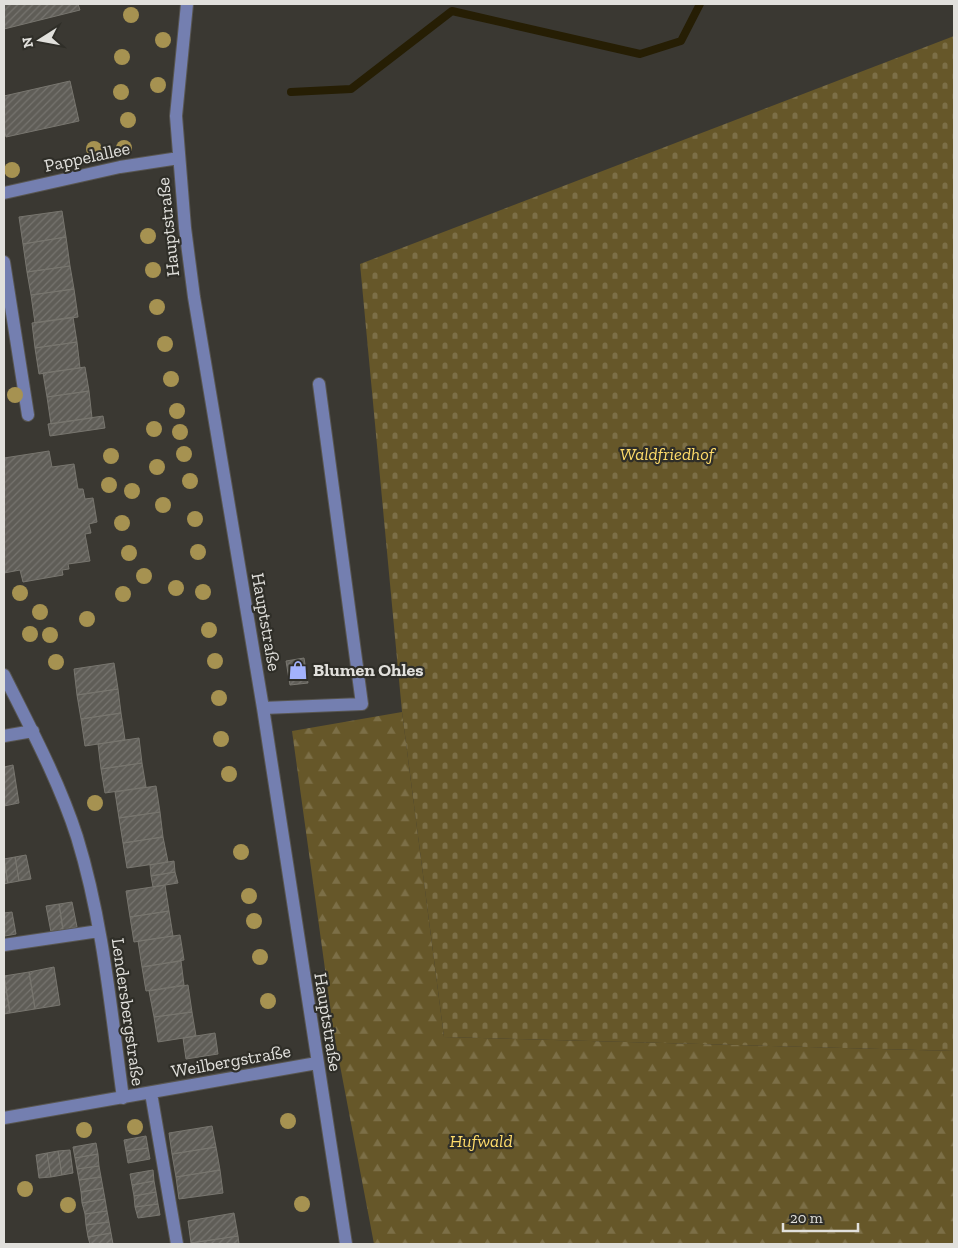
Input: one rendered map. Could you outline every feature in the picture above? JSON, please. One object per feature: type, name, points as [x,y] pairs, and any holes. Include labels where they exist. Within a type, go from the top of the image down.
[{"type":"street","name":"Hauptstraße","points":[[187,4],[176,116],[185,228],[194,297],[263,708],[346,1244]]},
{"type":"street","name":"Pappelallee","points":[[4,193],[120,167],[179,158]]},
{"type":"street","points":[[4,262],[28,415]]},
{"type":"street","points":[[263,708],[362,704],[319,384]]},
{"type":"street","name":"Lendersbergstraße","points":[[4,675],[33,732],[64,801],[77,837],[90,884],[99,931],[124,1098]]},
{"type":"street","points":[[4,736],[33,732]]},
{"type":"street","name":"Lendersbergstraße","points":[[4,945],[99,931]]},
{"type":"street","name":"Weilbergstraße","points":[[4,1118],[317,1064]]},
{"type":"street","name":"Weilbergstraße","points":[[151,1094],[177,1244]]},
{"type":"green space","name":"Waldfriedhof","points":[[954,36],[954,1051],[444,1037],[402,712],[360,264]]},
{"type":"green space","name":"Hufwald","points":[[402,712],[444,1037],[954,1051],[954,1244],[374,1244],[334,1034],[292,731]]},
{"type":"building","points":[[4,4],[78,4],[80,10],[4,29]]},
{"type":"building","points":[[70,81],[79,121],[6,137],[4,128],[4,96]]},
{"type":"building","points":[[62,211],[66,237],[23,244],[19,217]]},
{"type":"building","points":[[66,237],[70,266],[27,272],[23,244]]},
{"type":"building","points":[[70,266],[74,289],[31,295],[27,272]]},
{"type":"building","points":[[74,289],[78,317],[35,323],[31,295]]},
{"type":"building","points":[[73,317],[77,342],[35,348],[32,323]]},
{"type":"building","points":[[77,342],[80,368],[39,374],[35,348]]},
{"type":"building","points":[[85,367],[89,391],[47,397],[43,373]]},
{"type":"building","points":[[89,391],[92,418],[51,424],[47,397]]},
{"type":"building","points":[[103,416],[105,428],[50,436],[48,424]]},
{"type":"building","points":[[49,451],[52,467],[74,464],[78,489],[83,489],[85,499],[93,498],[97,522],[89,524],[91,533],[85,534],[90,561],[68,564],[69,569],[62,570],[63,575],[23,582],[20,570],[4,573],[4,458]]},
{"type":"building","points":[[304,658],[308,683],[290,685],[286,661]]},
{"type":"building","points":[[114,663],[118,689],[77,695],[74,669]]},
{"type":"building","points":[[118,689],[121,713],[81,719],[77,695]]},
{"type":"building","points":[[121,713],[125,740],[85,746],[81,719]]},
{"type":"building","points":[[139,738],[142,763],[101,769],[98,744]]},
{"type":"building","points":[[142,763],[146,787],[105,793],[101,769]]},
{"type":"building","points":[[13,765],[19,803],[4,806],[4,767]]},
{"type":"building","points":[[156,786],[160,812],[119,818],[115,792]]},
{"type":"building","points":[[160,812],[163,837],[123,843],[119,818]]},
{"type":"building","points":[[163,837],[168,862],[127,868],[123,843]]},
{"type":"building","points":[[26,855],[31,879],[19,881],[15,857]]},
{"type":"building","points":[[15,857],[19,881],[8,883],[4,859]]},
{"type":"building","points":[[4,860],[8,883],[4,884]]},
{"type":"building","points":[[174,861],[175,872],[151,876],[150,865]]},
{"type":"building","points":[[175,872],[178,883],[153,887],[151,876]]},
{"type":"building","points":[[165,885],[169,911],[130,917],[126,891]]},
{"type":"building","points":[[72,902],[77,927],[63,930],[59,904]]},
{"type":"building","points":[[59,904],[63,930],[51,932],[46,906]]},
{"type":"building","points":[[169,911],[173,936],[134,942],[130,917]]},
{"type":"building","points":[[12,912],[16,934],[5,936],[4,913]]},
{"type":"building","points":[[180,935],[184,960],[142,967],[138,941]]},
{"type":"building","points":[[181,961],[184,985],[146,991],[142,967]]},
{"type":"building","points":[[54,967],[60,1005],[35,1009],[29,972]]},
{"type":"building","points":[[29,972],[35,1009],[10,1013],[4,976]]},
{"type":"building","points":[[4,976],[10,1013],[4,1014]]},
{"type":"building","points":[[188,985],[192,1012],[154,1017],[149,991]]},
{"type":"building","points":[[192,1012],[196,1036],[158,1042],[154,1017]]},
{"type":"building","points":[[215,1033],[218,1054],[186,1059],[183,1038]]},
{"type":"building","points":[[212,1126],[216,1147],[172,1154],[169,1133]]},
{"type":"building","points":[[146,1136],[148,1148],[126,1151],[124,1140]]},
{"type":"building","points":[[96,1143],[98,1154],[75,1158],[73,1147]]},
{"type":"building","points":[[216,1147],[220,1170],[176,1177],[172,1154]]},
{"type":"building","points":[[148,1148],[150,1159],[128,1163],[126,1151]]},
{"type":"building","points":[[70,1150],[73,1173],[62,1175],[58,1151]]},
{"type":"building","points":[[58,1151],[62,1175],[51,1177],[47,1153]]},
{"type":"building","points":[[47,1153],[51,1177],[39,1178],[36,1155]]},
{"type":"building","points":[[98,1154],[99,1166],[77,1169],[75,1158]]},
{"type":"building","points":[[99,1166],[101,1177],[79,1180],[77,1169]]},
{"type":"building","points":[[153,1170],[154,1181],[132,1185],[130,1174]]},
{"type":"building","points":[[220,1170],[223,1193],[179,1199],[176,1177]]},
{"type":"building","points":[[101,1177],[103,1188],[81,1192],[79,1180]]},
{"type":"building","points":[[154,1181],[156,1192],[134,1196],[132,1185]]},
{"type":"building","points":[[103,1188],[105,1199],[82,1203],[81,1192]]},
{"type":"building","points":[[156,1192],[158,1204],[135,1207],[134,1196]]},
{"type":"building","points":[[105,1199],[107,1211],[85,1214],[82,1203]]},
{"type":"building","points":[[158,1204],[160,1215],[138,1218],[135,1207]]},
{"type":"building","points":[[107,1211],[109,1222],[86,1225],[85,1214]]},
{"type":"building","points":[[234,1213],[238,1236],[191,1243],[188,1221]]},
{"type":"building","points":[[109,1222],[111,1233],[88,1237],[86,1225]]},
{"type":"building","points":[[111,1233],[113,1244],[90,1244],[88,1237]]},
{"type":"building","points":[[238,1236],[239,1244],[191,1244],[191,1243]]},
{"type":"waterway","points":[[291,92],[351,89],[452,11],[640,54],[681,41],[700,4]]},
{"type":"place","name":"Blumen Ohles","points":[[298,670]]}]
